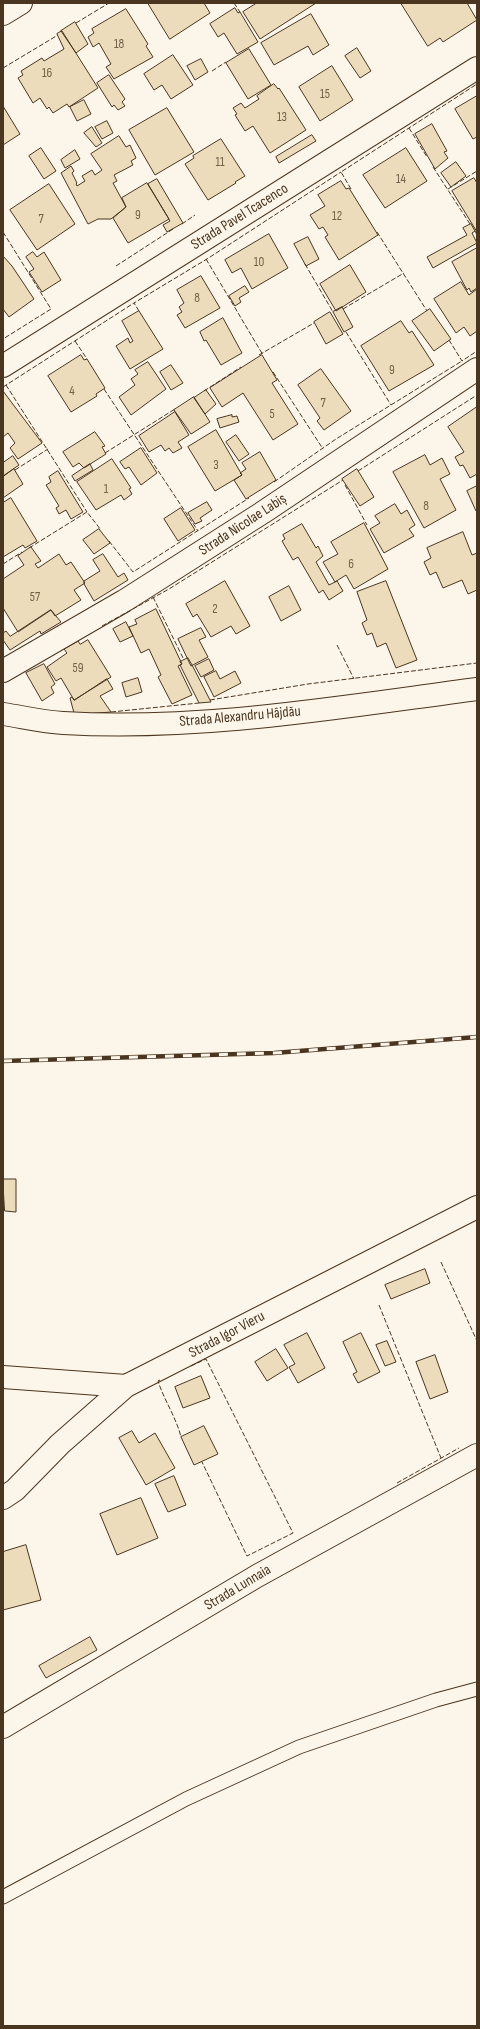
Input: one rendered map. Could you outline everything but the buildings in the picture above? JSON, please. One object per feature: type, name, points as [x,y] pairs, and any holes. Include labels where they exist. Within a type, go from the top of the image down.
[{"type":"street","points":[[3,14],[21,3]]},
{"type":"street","name":"Strada Pavel Tcacenco","points":[[3,366],[477,68]]},
{"type":"street","name":"Strada Nicolae Labiș","points":[[3,671],[124,601],[255,518],[477,369]]},
{"type":"street","name":"Strada Alexandru Hâjdău","points":[[3,714],[61,723],[127,725],[206,722],[324,709],[477,689]]},
{"type":"street","name":"Strada Igor Vieru","points":[[3,1498],[15,1490],[86,1420],[126,1386],[477,1207]]},
{"type":"street","points":[[3,1377],[126,1386]]},
{"type":"street","name":"Strada Lunnaia","points":[[3,1727],[257,1576],[477,1455]]},
{"type":"lane","points":[[3,1897],[186,1799],[299,1747],[436,1700],[477,1690]]},
{"type":"railway","points":[[3,1061],[274,1053],[477,1037]]},
{"type":"fence","points":[[76,23],[109,3]]},
{"type":"fence","points":[[234,3],[240,12]]},
{"type":"fence","points":[[3,68],[58,35]]},
{"type":"fence","points":[[212,71],[226,62]]},
{"type":"fence","points":[[351,189],[341,172],[477,84]]},
{"type":"fence","points":[[409,128],[427,157]]},
{"type":"fence","points":[[433,167],[470,224]]},
{"type":"fence","points":[[448,189],[477,171]]},
{"type":"fence","points":[[139,311],[134,303],[207,259],[341,172]]},
{"type":"fence","points":[[182,224],[195,215]]},
{"type":"fence","points":[[116,266],[173,229]]},
{"type":"fence","points":[[475,231],[477,235]]},
{"type":"fence","points":[[3,232],[51,309],[3,339]]},
{"type":"fence","points":[[377,232],[427,311]]},
{"type":"fence","points":[[206,259],[263,355]]},
{"type":"fence","points":[[305,264],[333,312]]},
{"type":"fence","points":[[343,309],[404,273]]},
{"type":"fence","points":[[3,387],[134,303]]},
{"type":"fence","points":[[259,355],[314,323]]},
{"type":"fence","points":[[346,332],[391,405]]},
{"type":"fence","points":[[449,340],[462,361],[477,351]]},
{"type":"fence","points":[[75,341],[87,359]]},
{"type":"fence","points":[[274,482],[336,439],[462,361]]},
{"type":"fence","points":[[204,391],[241,367]]},
{"type":"fence","points":[[273,372],[323,449]]},
{"type":"fence","points":[[6,385],[87,512]]},
{"type":"fence","points":[[104,389],[198,531]]},
{"type":"fence","points":[[358,471],[477,395]]},
{"type":"fence","points":[[105,453],[175,409]]},
{"type":"fence","points":[[15,470],[48,449]]},
{"type":"fence","points":[[102,626],[169,589],[343,480]]},
{"type":"fence","points":[[345,485],[367,525]]},
{"type":"fence","points":[[109,541],[133,572],[249,498]]},
{"type":"fence","points":[[29,548],[87,512],[101,530]]},
{"type":"fence","points":[[3,564],[22,552]]},
{"type":"fence","points":[[153,597],[184,660]]},
{"type":"fence","points":[[337,645],[354,679]]},
{"type":"fence","points":[[210,700],[308,684],[477,663]]},
{"type":"fence","points":[[111,712],[199,703]]},
{"type":"fence","points":[[441,1262],[477,1341]]},
{"type":"fence","points":[[379,1305],[441,1458]]},
{"type":"fence","points":[[191,1366],[206,1359],[293,1533],[247,1556],[202,1462]]},
{"type":"fence","points":[[160,1380],[158,1381],[181,1437]]},
{"type":"fence","points":[[397,1483],[459,1448]]}]
